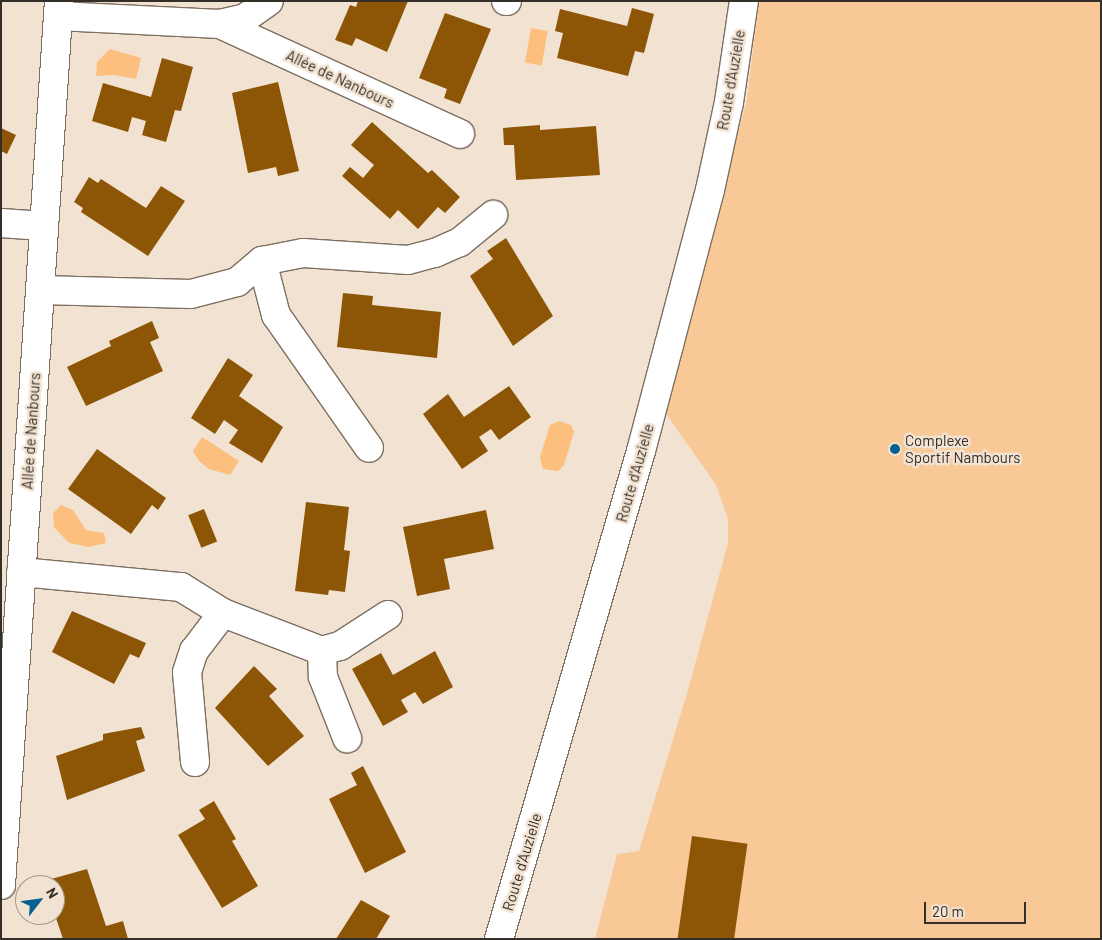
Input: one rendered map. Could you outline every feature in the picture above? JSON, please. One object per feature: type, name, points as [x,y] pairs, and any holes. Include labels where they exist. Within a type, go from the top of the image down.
[{"type":"street","name":"Allée de Nanbours","points":[[1,885],[4,794],[22,572],[58,9],[220,24],[245,18],[269,1]]},
{"type":"street","name":"Route d'Auzielle","points":[[498,939],[662,371],[710,190],[728,102],[744,1]]},
{"type":"street","name":"Allée de Nanbours","points":[[220,24],[460,134]]},
{"type":"street","points":[[40,290],[191,294],[237,282],[262,261],[303,253],[408,260],[435,254],[460,242],[493,215]]},
{"type":"street","points":[[1,223],[44,226]]},
{"type":"street","points":[[262,261],[276,315],[369,448]]},
{"type":"street","points":[[22,572],[180,587],[223,613],[322,651],[340,646],[388,615]]},
{"type":"street","points":[[194,762],[187,672],[194,651],[223,613]]},
{"type":"street","points":[[322,651],[323,677],[348,738]]},
{"type":"shaded area","name":"Complexe Sportif Nambours","points":[[759,1],[1101,1],[1101,939],[595,939],[617,854],[639,851],[688,690],[728,543],[728,519],[716,485],[665,412],[747,99]]},
{"type":"shaded area","points":[[531,28],[548,31],[542,65],[525,62]]},
{"type":"shaded area","points":[[110,49],[141,58],[136,79],[114,75],[96,76],[97,62]]},
{"type":"shaded area","points":[[559,421],[571,425],[574,432],[564,465],[558,471],[543,469],[540,457],[550,425]]},
{"type":"shaded area","points":[[202,437],[239,461],[230,475],[209,469],[199,461],[193,451]]},
{"type":"shaded area","points":[[61,505],[73,510],[86,530],[104,533],[106,543],[89,547],[69,543],[54,527],[53,513]]},
{"type":"building","points":[[358,1],[408,1],[387,52],[356,38],[352,46],[335,40],[350,5],[356,7]]},
{"type":"building","points":[[632,8],[654,14],[644,53],[635,51],[628,76],[557,58],[563,33],[555,31],[560,9],[627,26]]},
{"type":"building","points":[[445,13],[491,29],[460,104],[444,98],[447,89],[419,78]]},
{"type":"building","points":[[162,58],[193,67],[181,111],[175,110],[166,142],[142,135],[146,121],[132,117],[128,132],[92,121],[103,83],[151,97]]},
{"type":"building","points":[[278,82],[299,171],[278,176],[276,167],[248,173],[232,93]]},
{"type":"building","points":[[372,122],[428,173],[432,170],[460,197],[445,213],[438,207],[418,229],[398,210],[390,219],[342,176],[350,167],[363,178],[374,165],[351,145]]},
{"type":"building","points":[[540,125],[540,130],[596,126],[600,175],[516,180],[514,145],[504,145],[503,128]]},
{"type":"building","points":[[1,128],[16,135],[7,154],[1,151]]},
{"type":"building","points":[[89,177],[98,183],[101,179],[146,208],[161,186],[185,201],[148,256],[81,212],[83,208],[74,202]]},
{"type":"building","points":[[506,238],[553,316],[513,346],[470,276],[493,259],[487,251]]},
{"type":"building","points":[[343,293],[373,296],[372,305],[441,312],[437,358],[337,347]]},
{"type":"building","points":[[152,321],[159,338],[150,342],[163,371],[86,406],[67,367],[111,346],[109,341]]},
{"type":"building","points":[[228,358],[253,375],[239,396],[283,427],[262,463],[229,443],[238,430],[224,420],[215,434],[191,418]]},
{"type":"building","points":[[509,386],[531,417],[499,440],[491,429],[479,437],[488,451],[462,469],[423,414],[448,394],[464,417]]},
{"type":"building","points":[[97,449],[166,498],[158,510],[152,505],[131,534],[68,489]]},
{"type":"building","points":[[306,502],[349,507],[344,550],[350,551],[345,592],[329,590],[328,595],[295,591]]},
{"type":"building","points":[[204,509],[217,541],[201,548],[188,515]]},
{"type":"building","points":[[486,510],[494,549],[444,559],[450,589],[417,596],[403,527]]},
{"type":"building","points":[[72,611],[146,643],[139,658],[130,654],[114,684],[52,652]]},
{"type":"building","points":[[435,651],[453,687],[423,704],[415,692],[401,700],[408,712],[383,726],[352,669],[381,653],[393,675]]},
{"type":"building","points":[[254,666],[277,689],[269,696],[304,736],[268,766],[215,708]]},
{"type":"building","points":[[141,727],[145,738],[136,741],[145,771],[67,800],[56,756],[103,740],[103,734]]},
{"type":"building","points":[[363,766],[406,852],[365,873],[329,799],[357,785],[351,773]]},
{"type":"building","points":[[214,801],[236,839],[232,841],[258,886],[222,908],[178,835],[205,819],[199,810]]},
{"type":"building","points":[[692,836],[747,844],[734,939],[678,939]]},
{"type":"building","points":[[87,869],[106,926],[123,921],[128,939],[63,939],[58,925],[65,925],[65,875]]},
{"type":"building","points":[[361,900],[390,916],[376,939],[336,939]]},
{"type":"place","name":"Complexe Sportif Nambours","points":[[895,449]]}]
